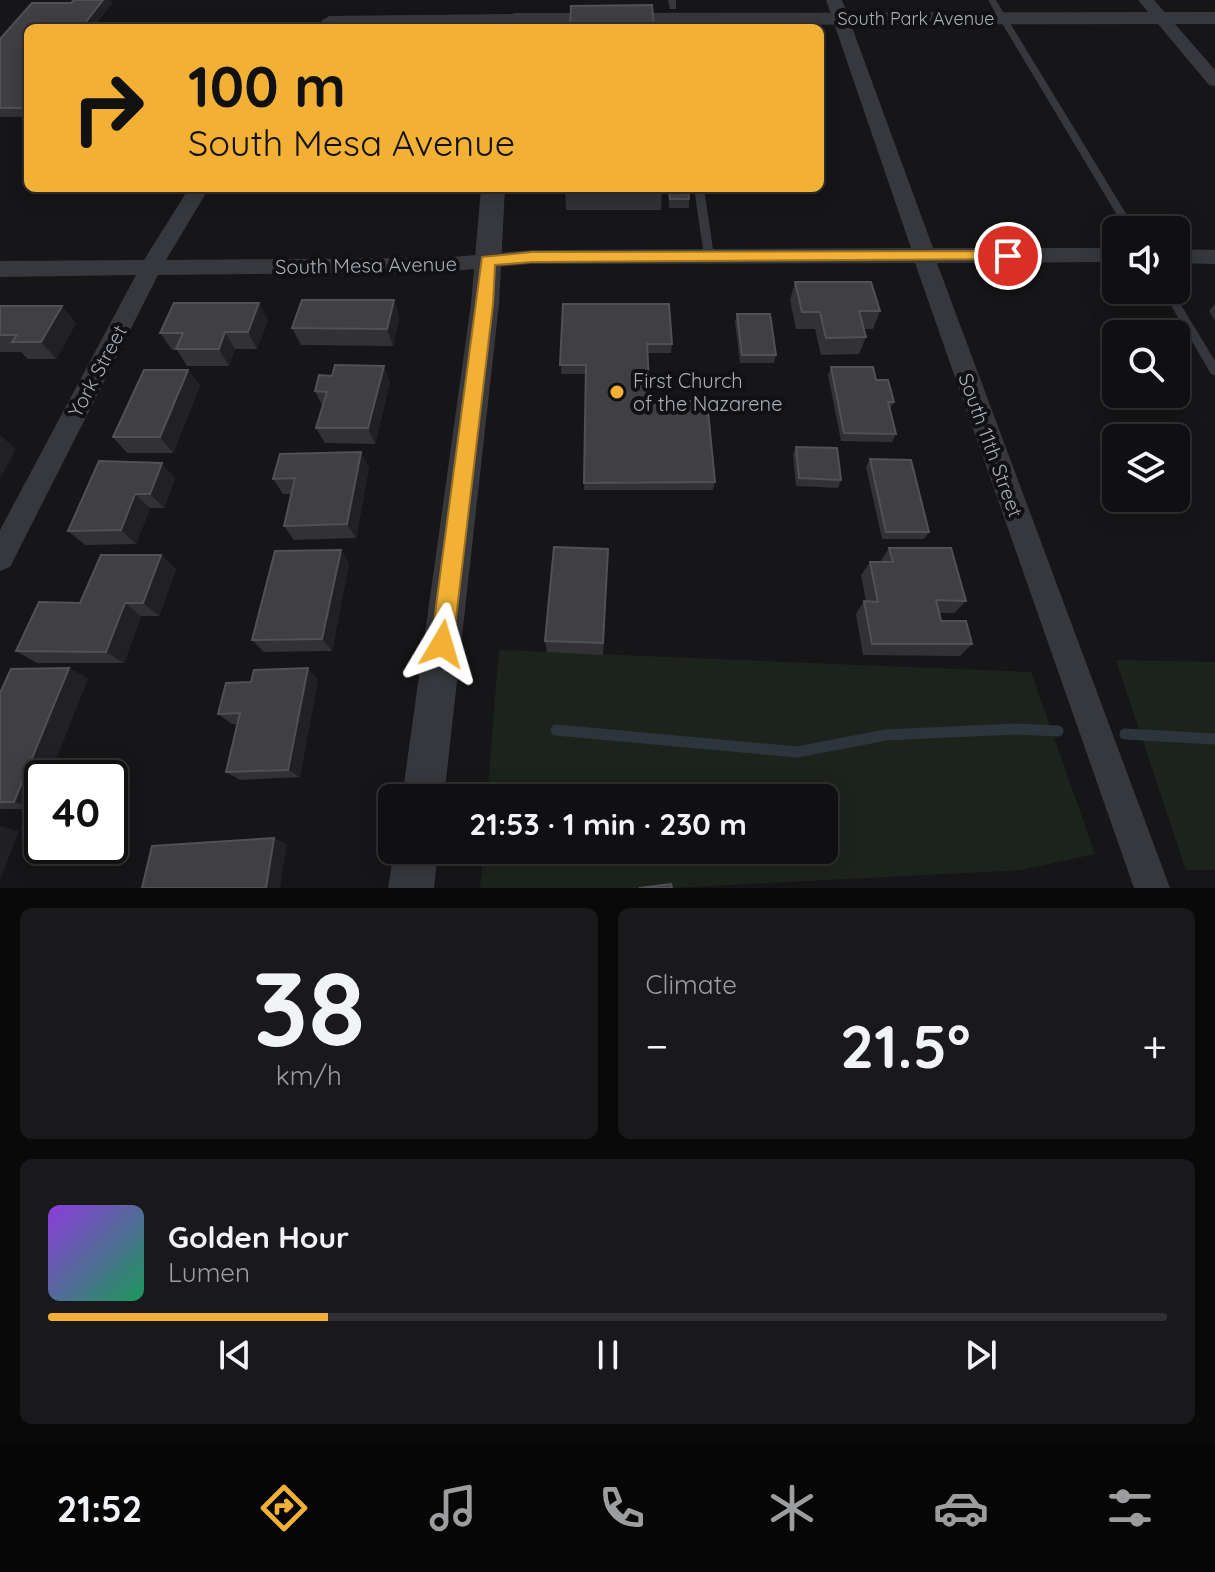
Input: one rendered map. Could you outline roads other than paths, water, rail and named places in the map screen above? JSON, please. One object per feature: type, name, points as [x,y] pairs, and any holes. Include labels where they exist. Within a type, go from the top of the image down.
[{"type":"street","points":[[327,24],[337,0]]},
{"type":"street","points":[[1146,0],[1215,81]]},
{"type":"street","name":"South Park Avenue","points":[[348,24],[515,16],[838,9],[1002,18],[1215,18]]},
{"type":"street","name":"South 11th Street","points":[[838,9],[915,224],[923,256],[1152,888]]},
{"type":"street","name":"York Street","points":[[2,548],[150,269],[197,192]]},
{"type":"street","points":[[425,784],[485,304],[493,192]]},
{"type":"street","name":"South Mesa Avenue","points":[[0,269],[441,265],[532,257],[1102,255]]},
{"type":"street","points":[[1190,256],[1215,257]]},
{"type":"street","points":[[411,888],[414,864]]},
{"type":"lane","points":[[992,0],[1122,216]]},
{"type":"lane","points":[[700,192],[709,256]]},
{"type":"lane","points":[[1175,304],[1215,371]]},
{"type":"waterway","points":[[556,730],[797,752],[886,735],[1015,729],[1058,731]]},
{"type":"waterway","points":[[1125,734],[1215,739]]},
{"type":"place","name":"First Church of the Nazarene","points":[[617,392]]}]
